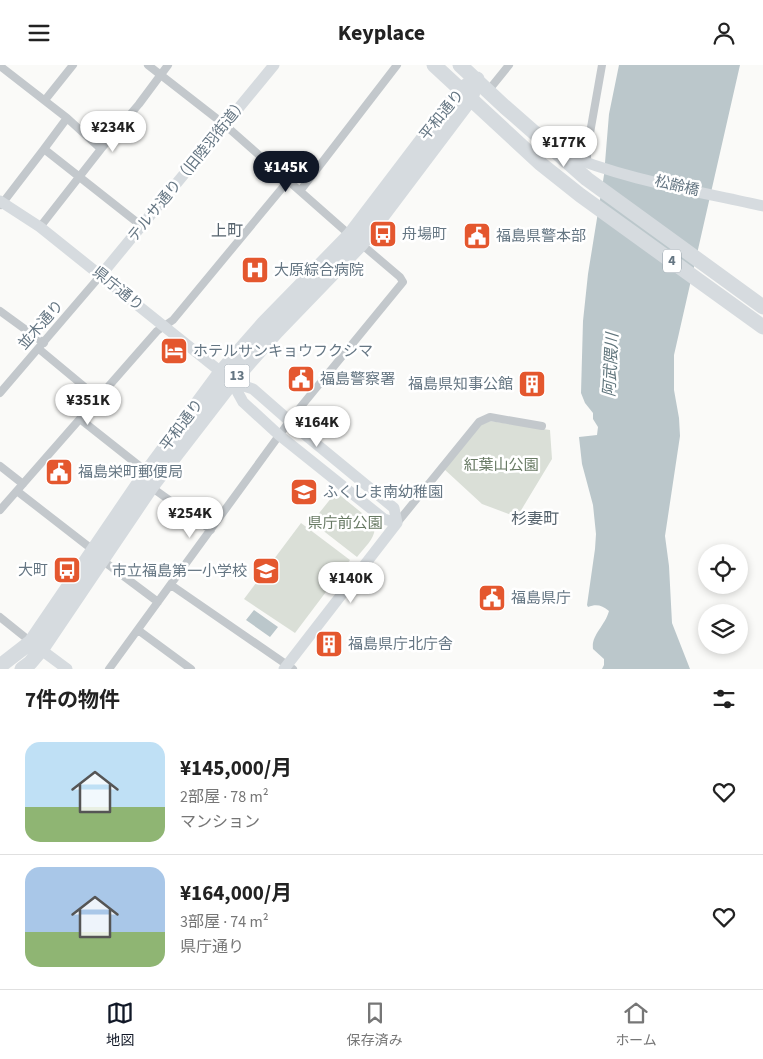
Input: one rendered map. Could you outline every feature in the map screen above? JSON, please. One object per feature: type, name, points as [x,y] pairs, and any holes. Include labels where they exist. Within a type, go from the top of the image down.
[{"type":"highway","name":"4","points":[[434,65],[540,164],[763,327]]},
{"type":"highway","name":"4","points":[[460,65],[551,148],[589,169],[763,307]]},
{"type":"highway","name":"平和通り","points":[[98,555],[147,472],[227,377],[276,332],[355,239],[477,79]]},
{"type":"highway","name":"平和通り","points":[[22,669],[30,663],[36,646],[98,555],[151,487],[227,377]]},
{"type":"highway","name":"平和通り","points":[[0,666],[36,646]]},
{"type":"main road","name":"テルサ通り（旧陸羽街道）","points":[[101,275],[143,227],[274,65]]},
{"type":"main road","name":"松齢橋","points":[[589,169],[763,205]]},
{"type":"main road","name":"県庁通り","points":[[1,204],[40,227],[227,377],[253,389],[394,508],[396,523],[384,519],[280,435],[243,402],[227,377]]},
{"type":"main road","points":[[288,668],[396,523]]},
{"type":"main road","points":[[36,646],[67,669]]},
{"type":"street","points":[[0,65],[67,118],[101,149]]},
{"type":"street","points":[[45,100],[73,65]]},
{"type":"street","points":[[109,669],[289,421],[403,282],[400,277],[225,125],[148,65]]},
{"type":"street","points":[[40,227],[168,65]]},
{"type":"street","points":[[300,191],[397,65]]},
{"type":"street","points":[[488,91],[509,65]]},
{"type":"street","points":[[589,169],[587,150],[602,65]]},
{"type":"street","points":[[1,204],[67,118]]},
{"type":"street","points":[[44,149],[143,227]]},
{"type":"street","points":[[0,511],[157,331],[174,320],[288,181]]},
{"type":"street","name":"並木通り","points":[[0,393],[101,275]]},
{"type":"street","points":[[0,311],[98,398]]},
{"type":"street","points":[[396,523],[479,422],[490,417],[542,426]]},
{"type":"street","points":[[80,419],[147,472]]},
{"type":"street","points":[[0,465],[23,484]]},
{"type":"street","points":[[151,487],[211,530]]},
{"type":"street","points":[[17,491],[158,602]]},
{"type":"street","points":[[171,585],[288,668]]},
{"type":"street","points":[[0,617],[36,646]]},
{"type":"street","points":[[138,630],[191,669]]},
{"type":"green space","name":"紅葉山公園","points":[[490,421],[550,430],[552,459],[517,517],[482,504],[444,469],[481,425]]},
{"type":"green space","name":"県庁前公園","points":[[336,492],[373,522],[373,536],[357,557],[312,522]]},
{"type":"green space","points":[[301,523],[350,560],[295,633],[244,599]]},
{"type":"water","name":"阿武隈川","points":[[619,65],[740,65],[674,355],[674,390],[680,436],[665,536],[669,566],[672,623],[690,669],[602,669],[604,659],[593,649],[593,644],[609,611],[601,606],[588,607],[587,605],[596,534],[593,505],[582,464],[579,437],[597,435],[598,427],[593,419],[593,413],[585,403],[581,393],[583,321],[588,274],[604,175],[609,114]]},
{"type":"water","points":[[254,610],[278,627],[270,637],[246,620]]},
{"type":"place","name":"舟場町","points":[[383,234]]},
{"type":"place","name":"福島県警本部","points":[[477,236]]},
{"type":"place","name":"大原綜合病院","points":[[255,270]]},
{"type":"place","name":"ホテルサンキョウフクシマ","points":[[174,351]]},
{"type":"place","name":"福島警察署","points":[[301,379]]},
{"type":"place","name":"福島県知事公館","points":[[532,384]]},
{"type":"place","name":"福島栄町郵便局","points":[[59,472]]},
{"type":"place","name":"ふくしま南幼稚園","points":[[304,492]]},
{"type":"place","name":"大町","points":[[67,570]]},
{"type":"place","name":"市立福島第一小学校","points":[[266,571]]},
{"type":"place","name":"福島県庁","points":[[492,598]]},
{"type":"place","name":"福島県庁北庁舎","points":[[329,644]]},
{"type":"district","name":"上町","points":[[227,231]]},
{"type":"district","name":"杉妻町","points":[[535,519]]}]
